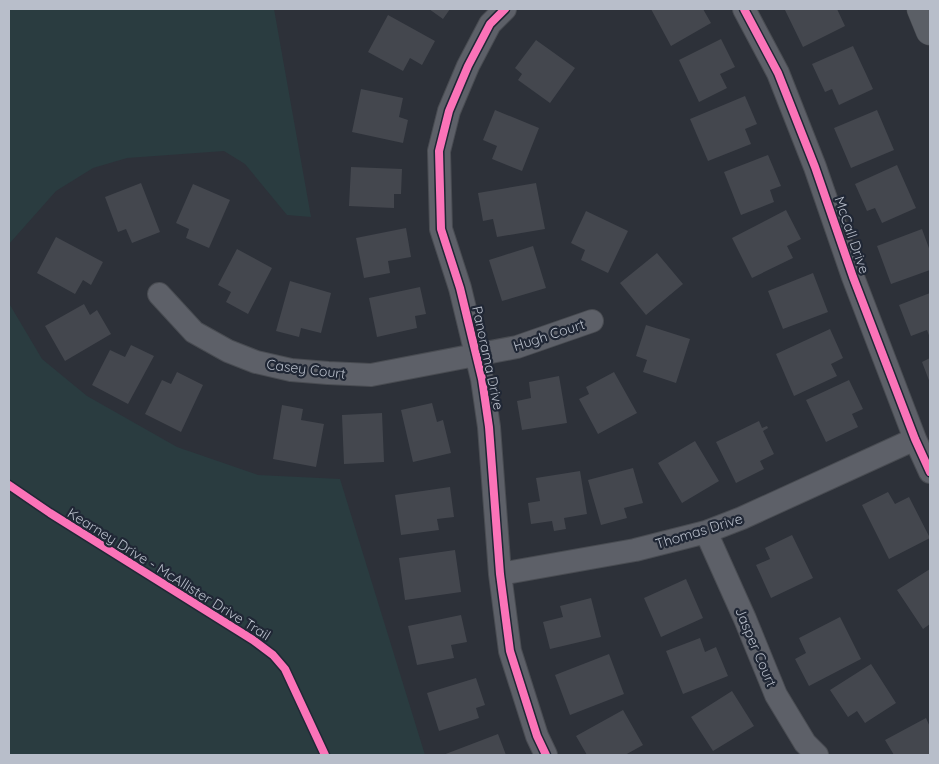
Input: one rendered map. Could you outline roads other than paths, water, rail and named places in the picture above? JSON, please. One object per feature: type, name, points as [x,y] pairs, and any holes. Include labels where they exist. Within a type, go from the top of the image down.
[{"type":"main road","points":[[921,9],[930,31]]},
{"type":"street","name":"Panorama Drive","points":[[505,9],[490,24],[468,66],[449,111],[439,151],[441,229],[460,288],[482,379],[489,427],[500,574],[510,651],[537,736],[546,755]]},
{"type":"street","name":"McCall Drive","points":[[744,9],[778,73],[815,167],[853,277],[915,440],[930,472]]},
{"type":"street","name":"Casey Court","points":[[159,294],[194,332],[228,351],[256,362],[291,370],[328,374],[372,375],[476,355]]},
{"type":"street","name":"Hugh Court","points":[[476,355],[517,347],[592,321]]},
{"type":"street","name":"Thomas Drive","points":[[500,574],[635,550],[706,532],[742,518],[915,440]]},
{"type":"street","name":"Jasper Court","points":[[706,532],[745,619],[776,695],[805,743],[817,755]]}]
